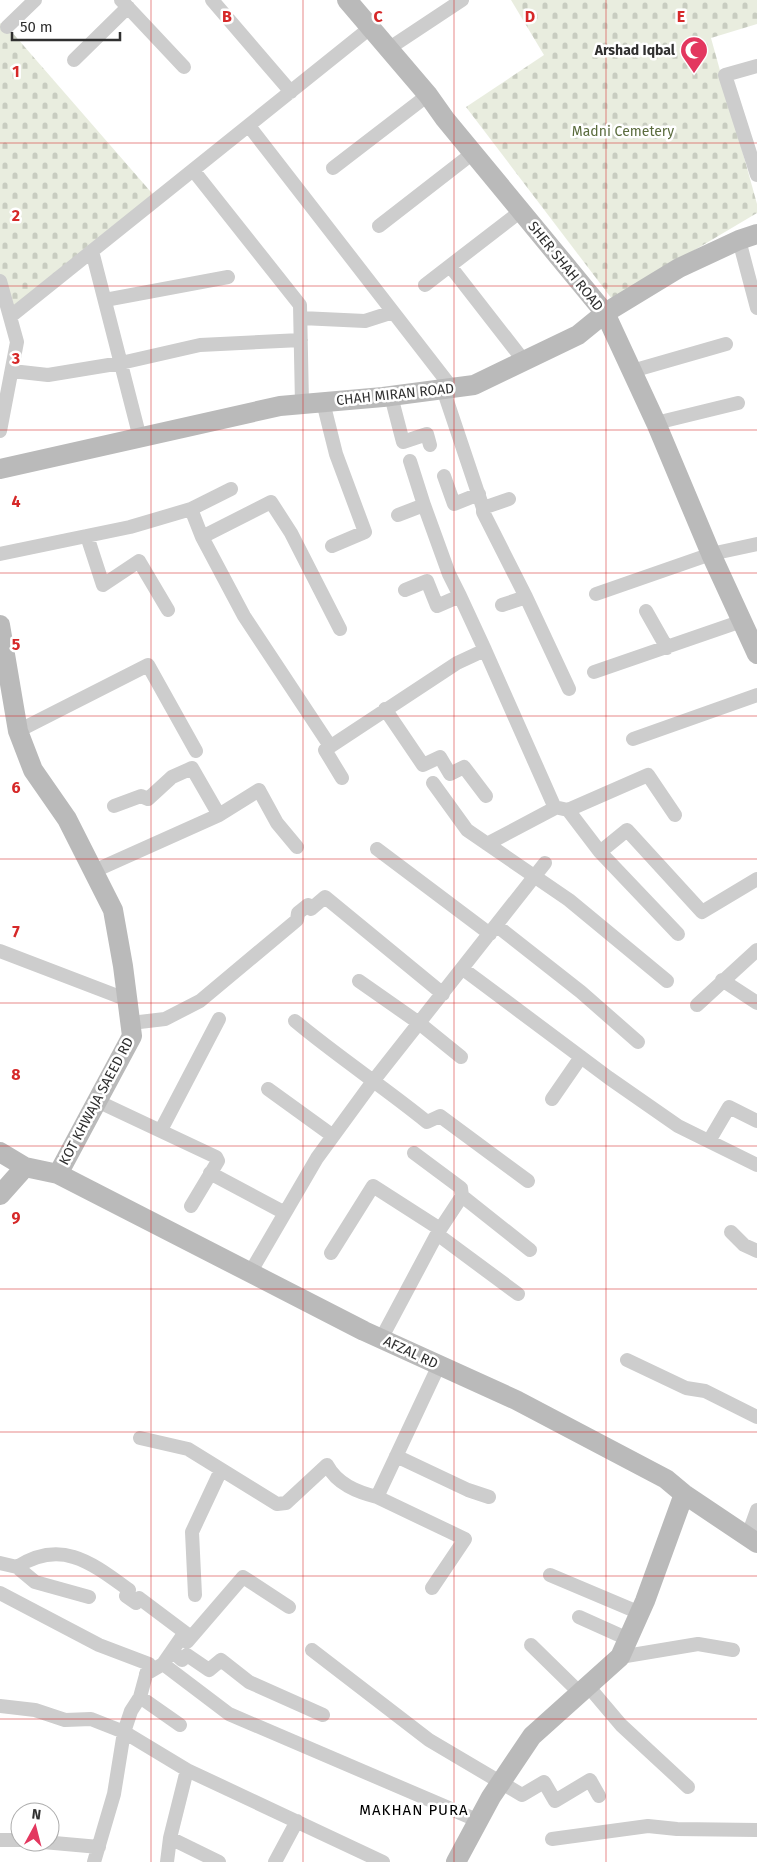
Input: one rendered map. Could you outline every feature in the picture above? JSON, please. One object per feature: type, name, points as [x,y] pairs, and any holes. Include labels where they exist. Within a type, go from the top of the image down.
[{"type":"street","points":[[7,27],[35,0]]},
{"type":"street","points":[[212,0],[291,92]]},
{"type":"street","name":"SHER SHAH ROAD","points":[[347,0],[428,95],[473,153],[605,313],[656,423],[711,554],[757,654]]},
{"type":"street","points":[[388,49],[462,0]]},
{"type":"street","points":[[74,60],[125,4],[184,67]]},
{"type":"street","points":[[10,316],[370,28]]},
{"type":"street","points":[[757,66],[725,75],[751,141],[757,175]]},
{"type":"street","points":[[332,168],[428,95]]},
{"type":"street","points":[[249,126],[393,312],[448,389],[483,508],[569,689]]},
{"type":"street","points":[[379,226],[473,153]]},
{"type":"street","points":[[193,170],[300,305],[302,404]]},
{"type":"street","points":[[425,285],[521,211]]},
{"type":"street","points":[[748,237],[757,308]]},
{"type":"street","name":"CHAH MIRAN ROAD","points":[[0,469],[280,406],[391,396],[474,385],[578,335],[605,313],[679,268],[748,237]]},
{"type":"street","points":[[92,251],[140,438]]},
{"type":"street","points":[[450,266],[524,361]]},
{"type":"street","points":[[105,300],[228,277]]},
{"type":"street","points":[[0,281],[17,342],[0,431]]},
{"type":"street","points":[[301,318],[365,321],[393,312]]},
{"type":"street","points":[[12,371],[48,375],[121,363],[200,344],[301,340]]},
{"type":"street","points":[[632,371],[726,344]]},
{"type":"street","points":[[391,396],[403,442],[427,434],[430,445]]},
{"type":"street","points":[[323,402],[336,454],[365,532],[332,546]]},
{"type":"street","points":[[656,423],[738,403]]},
{"type":"street","points":[[410,461],[448,574],[562,809],[678,934]]},
{"type":"street","points":[[444,476],[454,504],[479,494]]},
{"type":"street","points":[[0,554],[130,527],[191,509],[231,489]]},
{"type":"street","points":[[483,508],[509,499]]},
{"type":"street","points":[[202,537],[271,502],[291,533],[340,629]]},
{"type":"street","points":[[398,515],[424,505]]},
{"type":"street","points":[[191,509],[202,537],[244,616],[330,746]]},
{"type":"street","points":[[87,536],[103,585],[139,561],[168,610]]},
{"type":"street","points":[[596,594],[711,554],[757,544]]},
{"type":"street","points":[[405,590],[427,581],[437,606],[460,596]]},
{"type":"street","points":[[502,605],[526,597]]},
{"type":"street","points":[[646,611],[667,648]]},
{"type":"street","points":[[594,672],[742,621]]},
{"type":"street","name":"KOT KHWAJA SAEED RD","points":[[0,625],[18,731],[34,770],[66,819],[113,910],[132,1036],[58,1174],[25,1167]]},
{"type":"street","points":[[342,778],[325,750],[457,663],[486,650]]},
{"type":"street","points":[[18,731],[148,665],[196,751]]},
{"type":"street","points":[[633,739],[757,696]]},
{"type":"street","points":[[386,709],[423,765],[440,757],[450,774],[464,767],[486,796]]},
{"type":"street","points":[[114,806],[140,796],[148,799],[172,777],[192,768],[219,815]]},
{"type":"street","points":[[487,844],[562,809],[648,775],[675,815]]},
{"type":"street","points":[[433,783],[467,830],[534,878],[569,900],[667,981]]},
{"type":"street","points":[[94,871],[219,815],[260,790],[277,822],[297,847]]},
{"type":"street","points":[[600,852],[627,830],[702,912],[757,879]]},
{"type":"street","points":[[377,850],[581,992],[638,1042]]},
{"type":"street","points":[[250,1273],[317,1158],[374,1080],[545,863]]},
{"type":"street","points":[[131,1023],[164,1019],[200,1001],[297,920],[298,913],[308,905],[311,909],[325,897],[443,994]]},
{"type":"street","points":[[696,1005],[757,950]]},
{"type":"street","points":[[0,951],[128,1000]]},
{"type":"street","points":[[463,969],[678,1126],[757,1165]]},
{"type":"street","points":[[722,980],[757,1003]]},
{"type":"street","points":[[359,982],[420,1024],[461,1057]]},
{"type":"street","points":[[161,1130],[219,1019]]},
{"type":"street","points":[[295,1021],[336,1055],[374,1080],[427,1122],[440,1116],[528,1181]]},
{"type":"street","points":[[552,1099],[581,1057]]},
{"type":"street","points":[[268,1089],[333,1136]]},
{"type":"street","points":[[97,1101],[216,1157],[218,1161],[191,1206]]},
{"type":"street","points":[[710,1141],[729,1107],[757,1121]]},
{"type":"street","points":[[0,1152],[25,1167],[0,1195]]},
{"type":"street","points":[[414,1153],[460,1188],[462,1196],[530,1250]]},
{"type":"street","points":[[210,1173],[285,1212]]},
{"type":"street","name":"AFZAL RD","points":[[58,1174],[381,1339],[542,1414],[666,1479],[684,1494],[752,1541]]},
{"type":"street","points":[[331,1253],[373,1186],[439,1231],[518,1294]]},
{"type":"street","points":[[381,1339],[439,1231],[462,1196]]},
{"type":"street","points":[[731,1232],[744,1245],[757,1251]]},
{"type":"street","points":[[627,1360],[686,1388],[704,1391],[757,1418]]},
{"type":"street","points":[[377,1497],[439,1365]]},
{"type":"street","points":[[140,1438],[188,1449],[276,1504],[286,1503],[328,1465],[333,1475],[342,1483],[377,1497],[466,1540],[432,1588]]},
{"type":"street","points":[[396,1456],[468,1490],[489,1497]]},
{"type":"street","points":[[195,1595],[192,1532],[221,1470]]},
{"type":"street","points":[[456,1862],[478,1821],[532,1736],[584,1689],[624,1648],[640,1613],[684,1494]]},
{"type":"street","points":[[752,1541],[757,1510]]},
{"type":"street","points":[[18,1567],[33,1557],[60,1555],[89,1562],[129,1590],[126,1596],[136,1603],[140,1598],[191,1637]]},
{"type":"street","points":[[0,1562],[18,1567],[35,1582],[89,1597]]},
{"type":"street","points":[[146,1674],[163,1664],[181,1638],[187,1642],[243,1576],[289,1607]]},
{"type":"street","points":[[550,1576],[640,1613]]},
{"type":"street","points":[[0,1593],[99,1645],[149,1664],[140,1697],[124,1732],[114,1794],[94,1862]]},
{"type":"street","points":[[579,1617],[624,1648],[698,1644],[733,1650]]},
{"type":"street","points":[[531,1645],[584,1689],[688,1787]]},
{"type":"street","points":[[312,1650],[429,1740],[522,1795],[544,1782],[555,1801],[590,1780],[599,1796]]},
{"type":"street","points":[[172,1651],[182,1660],[187,1655],[208,1670],[221,1660],[249,1682],[324,1715]]},
{"type":"street","points":[[163,1664],[229,1714],[478,1821]]},
{"type":"street","points":[[140,1697],[180,1725]]},
{"type":"street","points":[[0,1706],[35,1710],[65,1720],[91,1719],[124,1732],[187,1770],[383,1862]]},
{"type":"street","points":[[167,1862],[170,1838],[187,1770]]},
{"type":"street","points":[[275,1862],[297,1821]]},
{"type":"street","points":[[552,1840],[648,1826],[677,1829],[757,1830]]},
{"type":"street","points":[[170,1838],[219,1862]]},
{"type":"street","points":[[60,1844],[99,1847]]},
{"type":"green space","name":"Madni Cemetery","points":[[511,0],[757,0],[757,24],[711,38],[757,204],[757,213],[612,299],[466,107],[544,55]]},
{"type":"green space","points":[[0,23],[10,30],[157,199],[11,316],[0,282]]},
{"type":"place","name":"Arshad Iqbal","points":[[694,74]]},
{"type":"district","name":"MAKHAN PURA","points":[[414,1810]]}]
